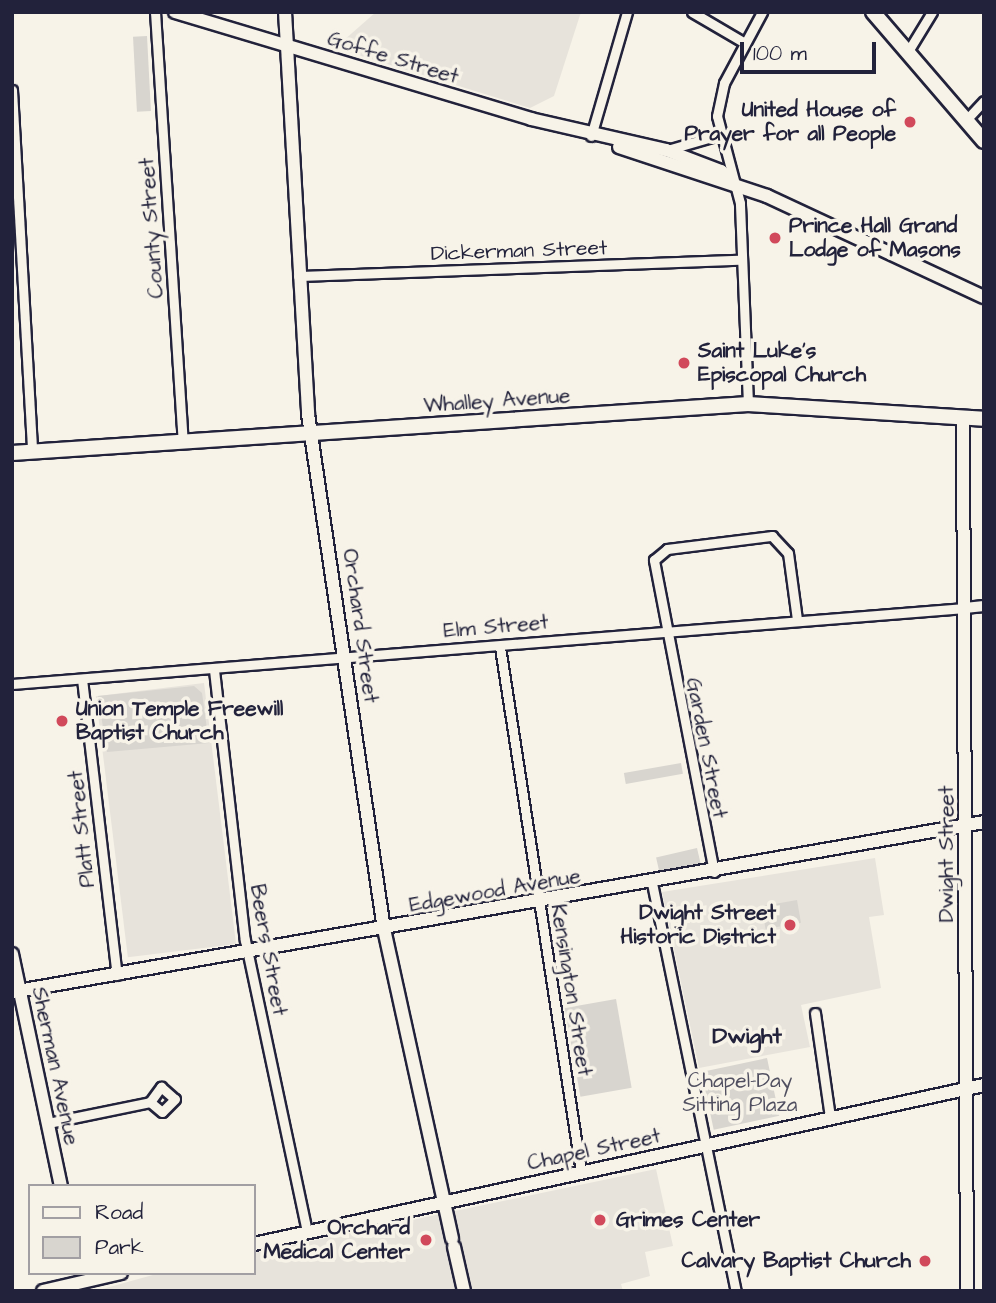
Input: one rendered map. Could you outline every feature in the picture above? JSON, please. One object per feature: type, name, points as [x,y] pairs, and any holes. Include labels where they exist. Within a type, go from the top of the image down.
[{"type":"main road","name":"Goffe Street","points":[[175,12],[595,137],[735,185],[981,297]]},
{"type":"main road","name":"Orchard Street","points":[[285,12],[284,45],[298,276],[313,433],[384,929],[464,1291]]},
{"type":"main road","points":[[873,12],[984,141]]},
{"type":"main road","name":"Goffe Street","points":[[595,137],[666,150],[721,171],[735,185]]},
{"type":"main road","name":"Whalley Avenue","points":[[12,453],[748,404],[984,419]]},
{"type":"main road","name":"Dwight Street","points":[[964,418],[967,1291]]},
{"type":"main road","name":"Edgewood Avenue","points":[[16,992],[540,903],[966,828],[984,822]]},
{"type":"main road","name":"Sherman Avenue","points":[[12,954],[16,992],[61,1184]]},
{"type":"main road","name":"Chapel Street","points":[[256,1244],[984,1085]]},
{"type":"main road","points":[[43,1291],[112,1275]]},
{"type":"street","name":"County Street","points":[[155,12],[183,441]]},
{"type":"street","points":[[595,137],[627,12]]},
{"type":"street","points":[[692,12],[745,43]]},
{"type":"street","points":[[748,404],[735,185],[719,135],[719,96],[762,12]]},
{"type":"street","points":[[908,53],[932,12]]},
{"type":"street","points":[[12,90],[32,452]]},
{"type":"street","points":[[966,120],[984,101]]},
{"type":"street","points":[[666,150],[719,135]]},
{"type":"street","name":"Dickerman Street","points":[[298,276],[741,260]]},
{"type":"street","name":"Garden Street","points":[[714,872],[665,631],[654,560],[667,549],[772,536],[788,553],[797,620]]},
{"type":"street","name":"Elm Street","points":[[12,684],[214,670],[984,606]]},
{"type":"street","name":"Kensington Street","points":[[500,647],[581,1172]]},
{"type":"street","name":"Beers Street","points":[[214,670],[247,952],[307,1232]]},
{"type":"street","name":"Platt Street","points":[[82,679],[117,975]]},
{"type":"street","points":[[652,883],[736,1291]]},
{"type":"street","points":[[815,1013],[830,1117]]},
{"type":"street","points":[[48,1123],[150,1102]]},
{"type":"shaded area","points":[[376,12],[581,12],[554,96],[530,108],[335,48]]},
{"type":"shaded area","points":[[204,683],[236,944],[128,957],[96,696]]},
{"type":"shaded area","points":[[875,858],[884,915],[869,917],[881,988],[801,1005],[810,1047],[699,1068],[662,892]]},
{"type":"shaded area","points":[[656,1169],[673,1246],[645,1252],[650,1276],[621,1284],[623,1291],[95,1291],[153,1275],[256,1275],[256,1253]]},
{"type":"green space","points":[[147,36],[151,111],[137,112],[133,37]]},
{"type":"green space","points":[[194,686],[202,693],[209,743],[107,752],[98,696]]},
{"type":"green space","points":[[681,763],[683,774],[626,784],[624,773]]},
{"type":"green space","points":[[697,848],[701,865],[660,874],[656,857]]},
{"type":"green space","points":[[797,900],[801,923],[766,929],[762,906]]},
{"type":"green space","points":[[616,999],[632,1088],[580,1097],[565,1008]]},
{"type":"green space","name":"Chapel-Day Sitting Plaza","points":[[767,1058],[779,1116],[714,1130],[701,1072]]},
{"type":"place","name":"United House of Prayer for all People","points":[[910,122]]},
{"type":"place","name":"Prince Hall Grand Lodge of Masons","points":[[775,238]]},
{"type":"place","name":"Saint Luke's Episcopal Church","points":[[684,363]]},
{"type":"place","name":"Union Temple Freewill Baptist Church","points":[[62,721]]},
{"type":"place","name":"Dwight Street Historic District","points":[[790,925]]},
{"type":"place","name":"Grimes Center","points":[[600,1220]]},
{"type":"place","name":"Orchard Medical Center","points":[[426,1240]]},
{"type":"place","name":"Calvary Baptist Church","points":[[925,1261]]},
{"type":"district","name":"Dwight","points":[[747,1036]]}]
